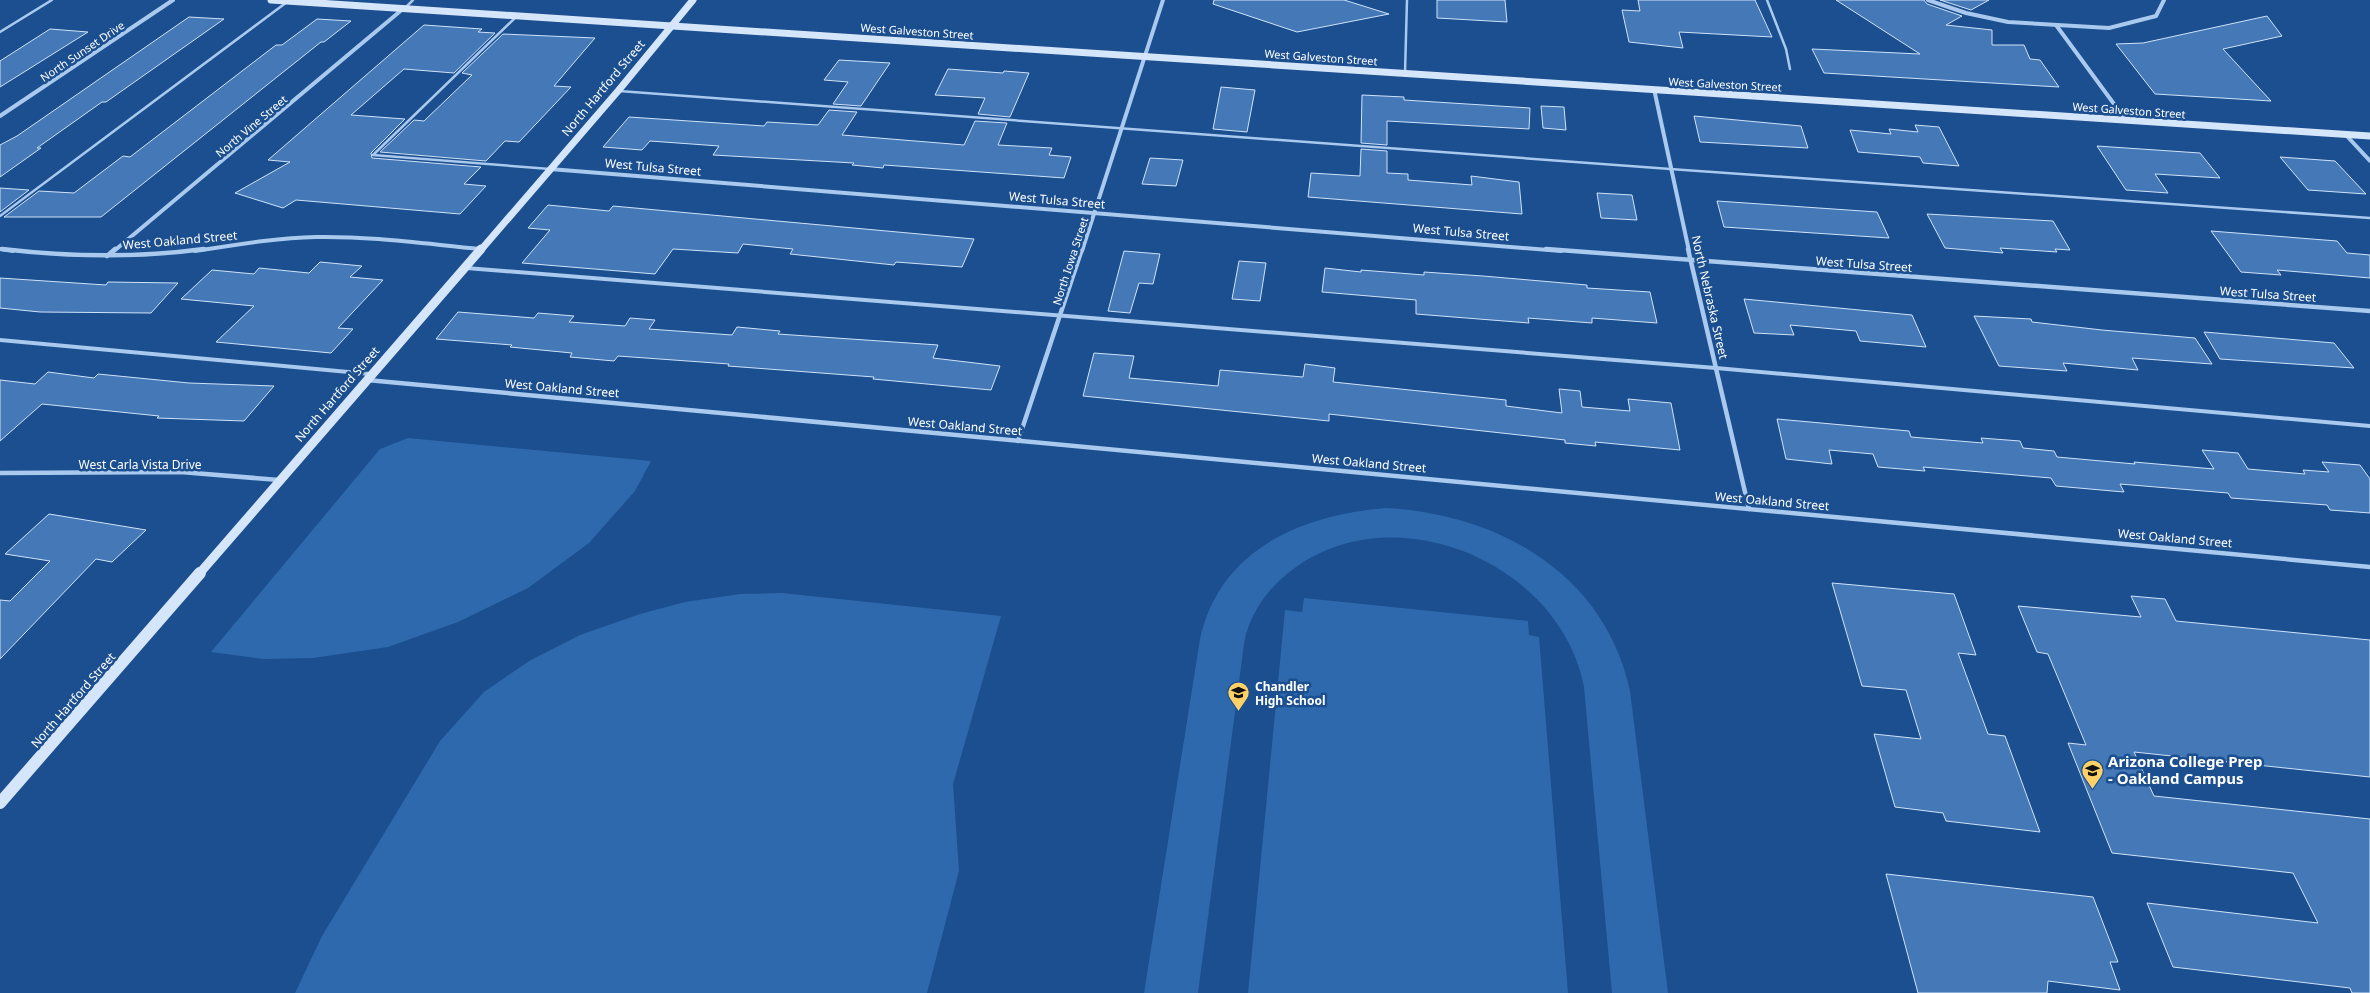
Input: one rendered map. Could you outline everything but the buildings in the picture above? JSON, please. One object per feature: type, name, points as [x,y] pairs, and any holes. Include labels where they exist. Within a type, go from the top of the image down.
[{"type":"street","name":"North Sunset Drive","points":[[0,116],[173,0]]},
{"type":"street","name":"West Galveston Street","points":[[270,0],[333,2],[2370,136]]},
{"type":"street","name":"North Hartford Street","points":[[0,803],[618,91],[693,0]]},
{"type":"street","name":"North Iowa Street","points":[[1018,441],[1062,315],[1120,127],[1163,0]]},
{"type":"street","points":[[1928,0],[1966,13],[2008,22],[2109,28],[2135,23],[2156,16],[2164,0]]},
{"type":"street","name":"North Vine Street","points":[[107,256],[404,8]]},
{"type":"street","points":[[2056,25],[2125,119]]},
{"type":"street","name":"North Nebraska Street","points":[[1654,89],[1691,261],[1749,509]]},
{"type":"street","points":[[2344,134],[2370,161]]},
{"type":"street","name":"West Tulsa Street","points":[[550,169],[1691,261],[2370,311]]},
{"type":"street","name":"West Oakland Street","points":[[0,248],[31,253],[107,256],[180,252],[294,238],[349,238],[480,249]]},
{"type":"street","name":"West Oakland Street","points":[[368,377],[1018,441],[2370,567]]},
{"type":"street","name":"West Carla Vista Drive","points":[[0,473],[181,472],[280,480]]},
{"type":"lane","points":[[0,32],[52,0]]},
{"type":"lane","points":[[404,8],[413,0]]},
{"type":"lane","points":[[1405,73],[1407,0]]},
{"type":"lane","points":[[1767,0],[1786,49],[1790,69]]},
{"type":"lane","points":[[0,216],[289,1]]},
{"type":"lane","points":[[518,15],[372,155],[550,169]]},
{"type":"lane","points":[[618,91],[1671,169],[2370,218]]},
{"type":"lane","points":[[464,268],[1716,368],[2370,426]]},
{"type":"lane","points":[[0,340],[368,377]]},
{"type":"shaded area","points":[[408,438],[651,461],[635,491],[589,543],[528,588],[458,622],[388,647],[313,658],[263,659],[211,652],[380,449]]},
{"type":"shaded area","points":[[1386,508],[1428,513],[1468,523],[1506,538],[1541,558],[1572,583],[1597,614],[1617,650],[1630,691],[1668,993],[1612,993],[1584,687],[1569,643],[1543,606],[1509,575],[1468,553],[1424,540],[1378,538],[1333,548],[1292,570],[1267,594],[1255,612],[1246,633],[1244,644],[1198,993],[1144,993],[1200,639],[1210,608],[1226,581],[1246,559],[1269,542],[1296,529],[1325,519],[1355,512]]},
{"type":"shaded area","points":[[782,593],[1001,616],[953,784],[959,871],[927,993],[295,993],[322,936],[440,741],[484,692],[529,661],[580,635],[640,614],[685,602],[740,594]]},
{"type":"shaded area","points":[[1304,598],[1528,621],[1529,635],[1539,637],[1568,993],[1248,993],[1285,610],[1302,612]]},
{"type":"place","name":"Chandler High School","points":[[1239,712]]},
{"type":"place","name":"Arizona College Prep - Oakland Campus","points":[[2092,789]]}]
